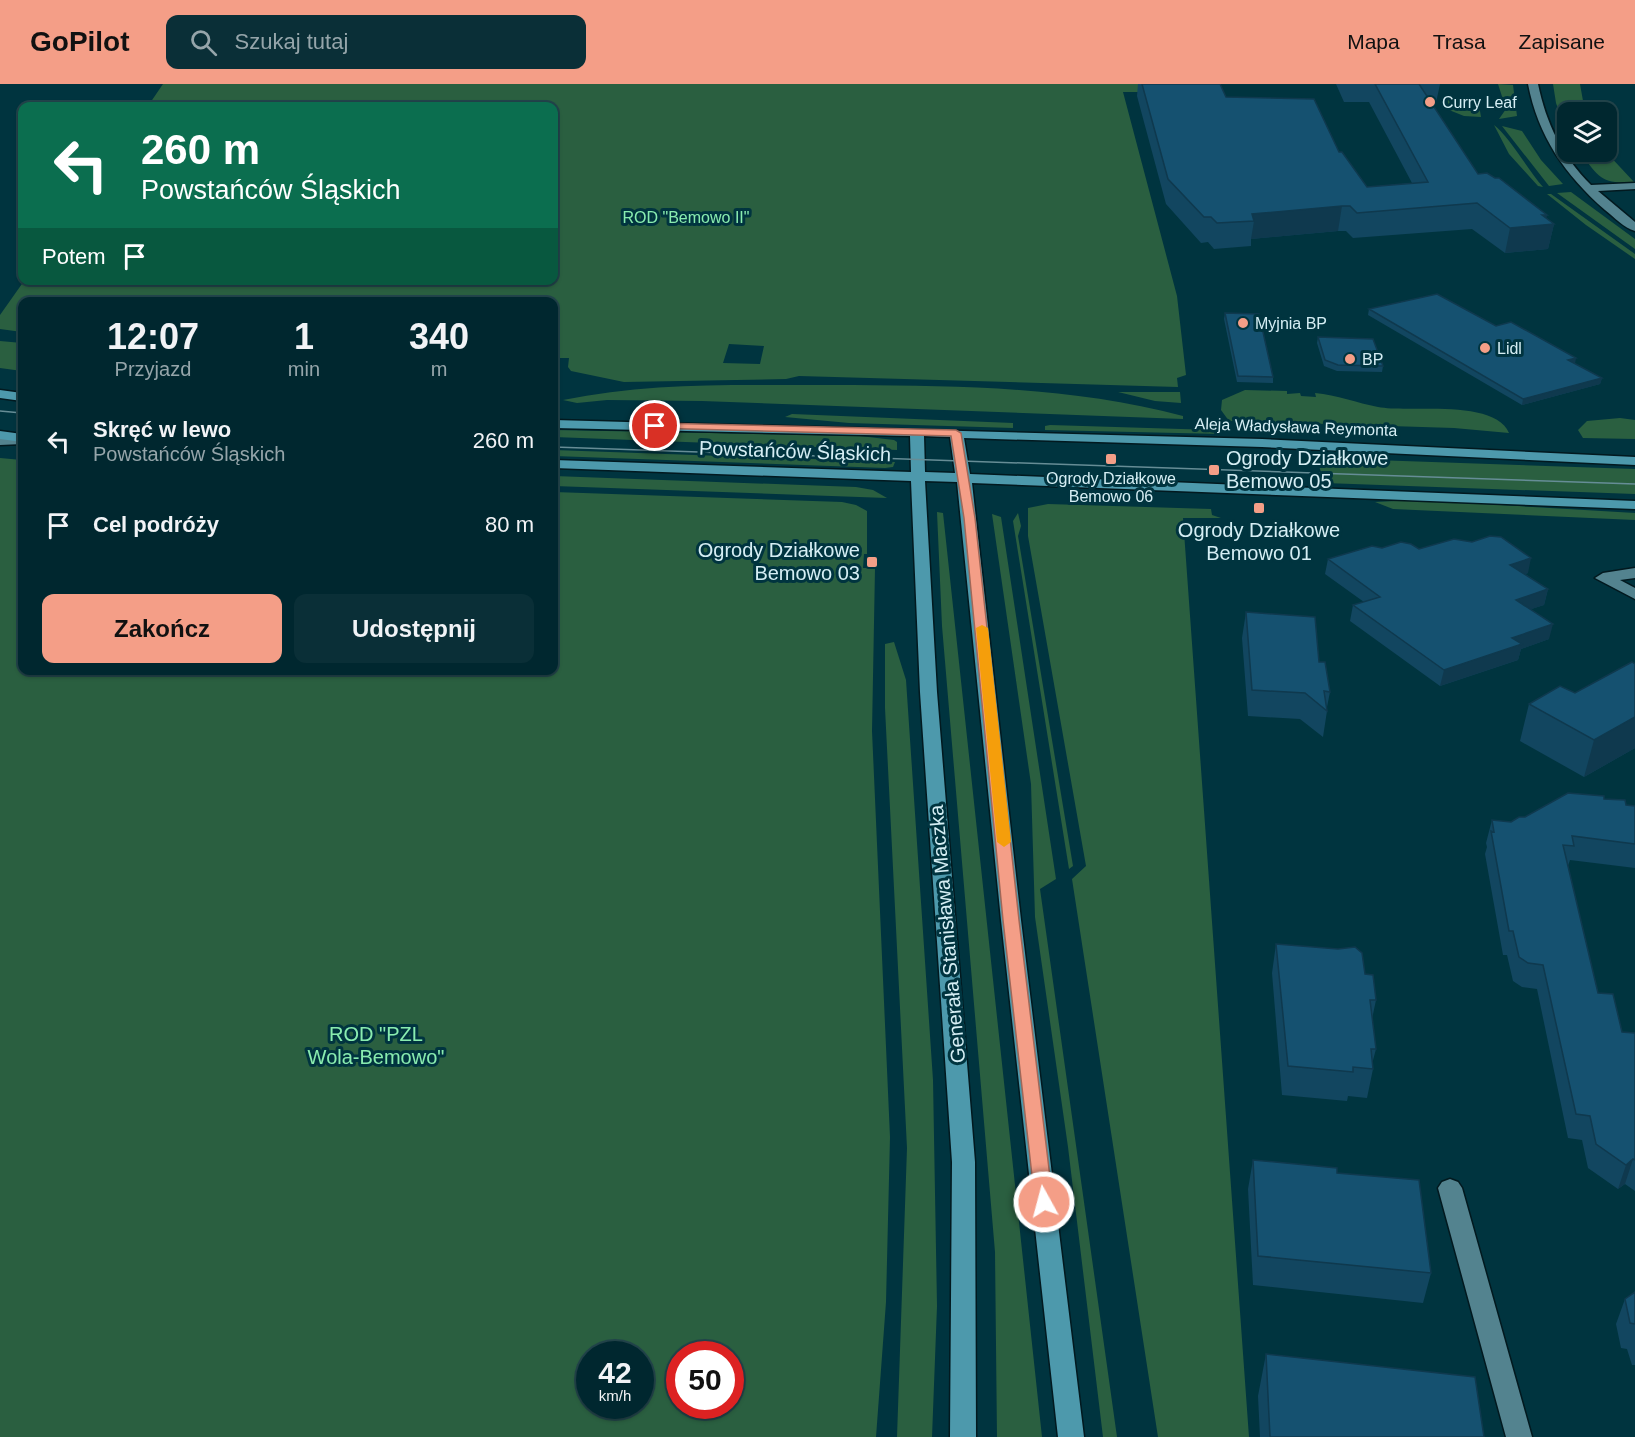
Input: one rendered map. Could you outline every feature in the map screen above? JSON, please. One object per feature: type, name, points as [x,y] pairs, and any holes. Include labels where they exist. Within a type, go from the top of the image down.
[{"type":"main road","points":[[0,394],[18,396]]},
{"type":"main road","name":"Powstańców Śląskich","points":[[558,424],[956,433]]},
{"type":"main road","name":"Generała Stanisława Maczka","points":[[918,432],[925,664],[962,1125],[966,1238],[963,1437]]},
{"type":"main road","points":[[956,433],[975,565],[1011,920],[1071,1437]]},
{"type":"main road","name":"Aleja Władysława Reymonta","points":[[956,433],[1359,447],[1635,461]]},
{"type":"main road","points":[[0,435],[18,438]]},
{"type":"main road","name":"Powstańców Śląskich","points":[[558,464],[962,478]]},
{"type":"main road","points":[[962,478],[1635,505]]},
{"type":"street","points":[[1533,84],[1537,113],[1550,142],[1565,163],[1607,206],[1635,228]]},
{"type":"street","points":[[1590,188],[1635,186]]},
{"type":"street","points":[[1590,188],[1635,218]]},
{"type":"street","points":[[0,441],[18,439]]},
{"type":"street","points":[[1635,573],[1603,578],[1635,594]]},
{"type":"street","points":[[1450,1188],[1519,1437]]},
{"type":"green space","name":"ROD \"Bemowo II\"","points":[[163,84],[1148,84],[1151,92],[1123,92],[1177,296],[1186,375],[1177,378],[1178,387],[799,376],[786,379],[624,382],[571,371],[568,367],[569,358],[558,358],[558,297],[18,297],[18,331],[0,329],[0,315],[21,285],[558,285],[558,102],[151,102]],"holes":[[[729,344],[764,346],[760,364],[723,363]]]},
{"type":"green space","points":[[1498,84],[1513,85],[1517,116],[1499,119],[1506,109]]},
{"type":"green space","points":[[1553,84],[1580,84],[1583,102],[1557,102],[1557,106]]},
{"type":"green space","points":[[1447,96],[1478,99],[1481,117],[1464,116],[1449,110]]},
{"type":"green space","points":[[1494,125],[1543,187],[1538,186],[1509,154]]},
{"type":"green space","points":[[1502,126],[1522,131],[1541,160],[1563,184],[1549,186]]},
{"type":"green space","points":[[1587,162],[1615,162],[1634,182],[1623,183],[1607,180]]},
{"type":"green space","points":[[1571,192],[1635,239],[1635,249],[1557,193]]},
{"type":"green space","points":[[1547,194],[1551,194],[1635,254],[1635,259],[1586,225]]},
{"type":"green space","points":[[0,341],[18,343],[18,370],[0,368]]},
{"type":"green space","points":[[937,386],[1060,394],[1142,406],[1183,416],[1183,419],[702,401],[607,400],[577,403],[563,400],[634,389],[671,387]]},
{"type":"green space","points":[[1245,390],[1287,391],[1287,394],[1300,393],[1301,396],[1316,397],[1315,393],[1323,394],[1378,407],[1469,411],[1487,415],[1501,422],[1509,433],[1454,428],[1229,421],[1221,410],[1222,400]]},
{"type":"green space","points":[[1118,392],[1180,392],[1181,403],[1155,401]]},
{"type":"green space","points":[[792,414],[1013,423],[1013,428],[849,423],[785,417]]},
{"type":"green space","points":[[1620,418],[1635,420],[1635,439],[1583,438],[1578,430],[1587,421]]},
{"type":"green space","points":[[1045,426],[1214,430],[1222,434],[1045,430]]},
{"type":"green space","points":[[558,430],[860,436],[894,440],[897,442],[897,450],[558,437]]},
{"type":"green space","points":[[558,450],[895,462],[893,467],[558,456]]},
{"type":"green space","name":"ROD \"PZL Wola-Bemowo\"","points":[[0,458],[18,460],[18,675],[558,675],[558,492],[842,502],[856,505],[867,511],[867,554],[864,554],[863,568],[875,568],[872,731],[890,1137],[886,1302],[876,1437],[0,1437]]},
{"type":"green space","points":[[1316,458],[1635,469],[1635,494],[1325,483]]},
{"type":"green space","points":[[558,476],[856,487],[873,490],[887,498],[558,486]]},
{"type":"green space","points":[[1416,500],[1635,513],[1635,520],[1393,509],[1375,502]]},
{"type":"green space","points":[[1048,504],[1211,509],[1212,515],[1221,518],[1183,518],[1249,1437],[1158,1437],[1072,879],[1086,866],[1028,536],[1028,508]]},
{"type":"green space","points":[[937,512],[943,513],[1042,1437],[997,1437],[995,1252],[942,626]]},
{"type":"green space","points":[[1018,513],[1021,526],[1018,536],[1073,866],[1069,869],[1013,521]]},
{"type":"green space","points":[[992,514],[1001,517],[1056,879],[1040,889],[1117,1437],[1103,1437],[1068,1147],[1035,917],[1031,784]]},
{"type":"green space","points":[[894,642],[906,680],[933,1080],[937,1306],[932,1437],[897,1437],[907,1148],[885,708],[885,644]]},
{"type":"building","points":[[1142,84],[1220,84],[1226,97],[1314,99],[1339,152],[1342,152],[1367,187],[1428,182],[1375,84],[1419,84],[1478,174],[1487,173],[1499,178],[1547,215],[1542,215],[1554,224],[1510,228],[1477,203],[1357,213],[1350,206],[1342,206],[1252,214],[1254,221],[1217,223],[1211,217],[1204,217],[1168,179]]},
{"type":"building","name":"Lidl","points":[[1437,294],[1496,326],[1511,322],[1576,358],[1568,360],[1602,378],[1523,399],[1369,309]]},
{"type":"building","points":[[1225,313],[1259,314],[1273,377],[1238,376]]},
{"type":"building","name":"BP","points":[[1318,337],[1373,339],[1383,366],[1338,365],[1325,360]]},
{"type":"building","points":[[1490,536],[1501,537],[1531,558],[1510,565],[1548,589],[1516,600],[1553,624],[1512,638],[1522,644],[1444,670],[1353,605],[1380,597],[1328,559],[1372,546],[1382,548],[1401,542],[1419,549],[1454,539],[1472,542]]},
{"type":"building","points":[[1246,612],[1315,617],[1319,662],[1325,662],[1330,692],[1324,691],[1327,711],[1305,693],[1252,690]]},
{"type":"building","points":[[1632,662],[1635,664],[1635,717],[1594,740],[1529,704],[1560,686],[1575,693]]},
{"type":"building","points":[[1568,793],[1625,800],[1626,805],[1635,806],[1635,844],[1572,836],[1574,846],[1563,845],[1598,993],[1613,994],[1622,1032],[1635,1033],[1635,1160],[1633,1159],[1626,1165],[1596,1144],[1590,1116],[1576,1114],[1543,965],[1528,963],[1519,957],[1513,931],[1509,931],[1491,831],[1494,832],[1492,820],[1511,822],[1519,817],[1525,817]]},
{"type":"building","points":[[1276,944],[1338,949],[1355,947],[1362,953],[1365,974],[1373,975],[1376,1000],[1370,1000],[1376,1049],[1371,1049],[1373,1069],[1353,1067],[1353,1072],[1288,1066]]},
{"type":"building","points":[[1253,1160],[1337,1168],[1337,1173],[1419,1180],[1431,1273],[1258,1256]]},
{"type":"building","points":[[1635,1292],[1635,1324],[1630,1323],[1625,1299]]},
{"type":"building","points":[[1266,1354],[1475,1377],[1484,1437],[1270,1437]]},
{"type":"tram line","points":[[0,411],[18,413]]},
{"type":"tram line","points":[[558,447],[1635,484]]},
{"type":"slow traffic","points":[[982,628],[1004,842]]},
{"type":"place","name":"Curry Leaf","points":[[1430,102]]},
{"type":"place","name":"Myjnia BP","points":[[1243,323]]},
{"type":"place","name":"Lidl","points":[[1485,348]]},
{"type":"place","name":"BP","points":[[1350,359]]},
{"type":"place","name":"Ogrody Działkowe Bemowo 06","points":[[1111,459]]},
{"type":"place","name":"Ogrody Działkowe Bemowo 05","points":[[1214,470]]},
{"type":"place","name":"Ogrody Działkowe Bemowo 01","points":[[1259,508]]},
{"type":"place","name":"Ogrody Działkowe Bemowo 03","points":[[872,562]]},
{"type":"route","points":[[655,426],[956,433],[969,518],[992,718],[1011,920],[1044,1202]]}]
